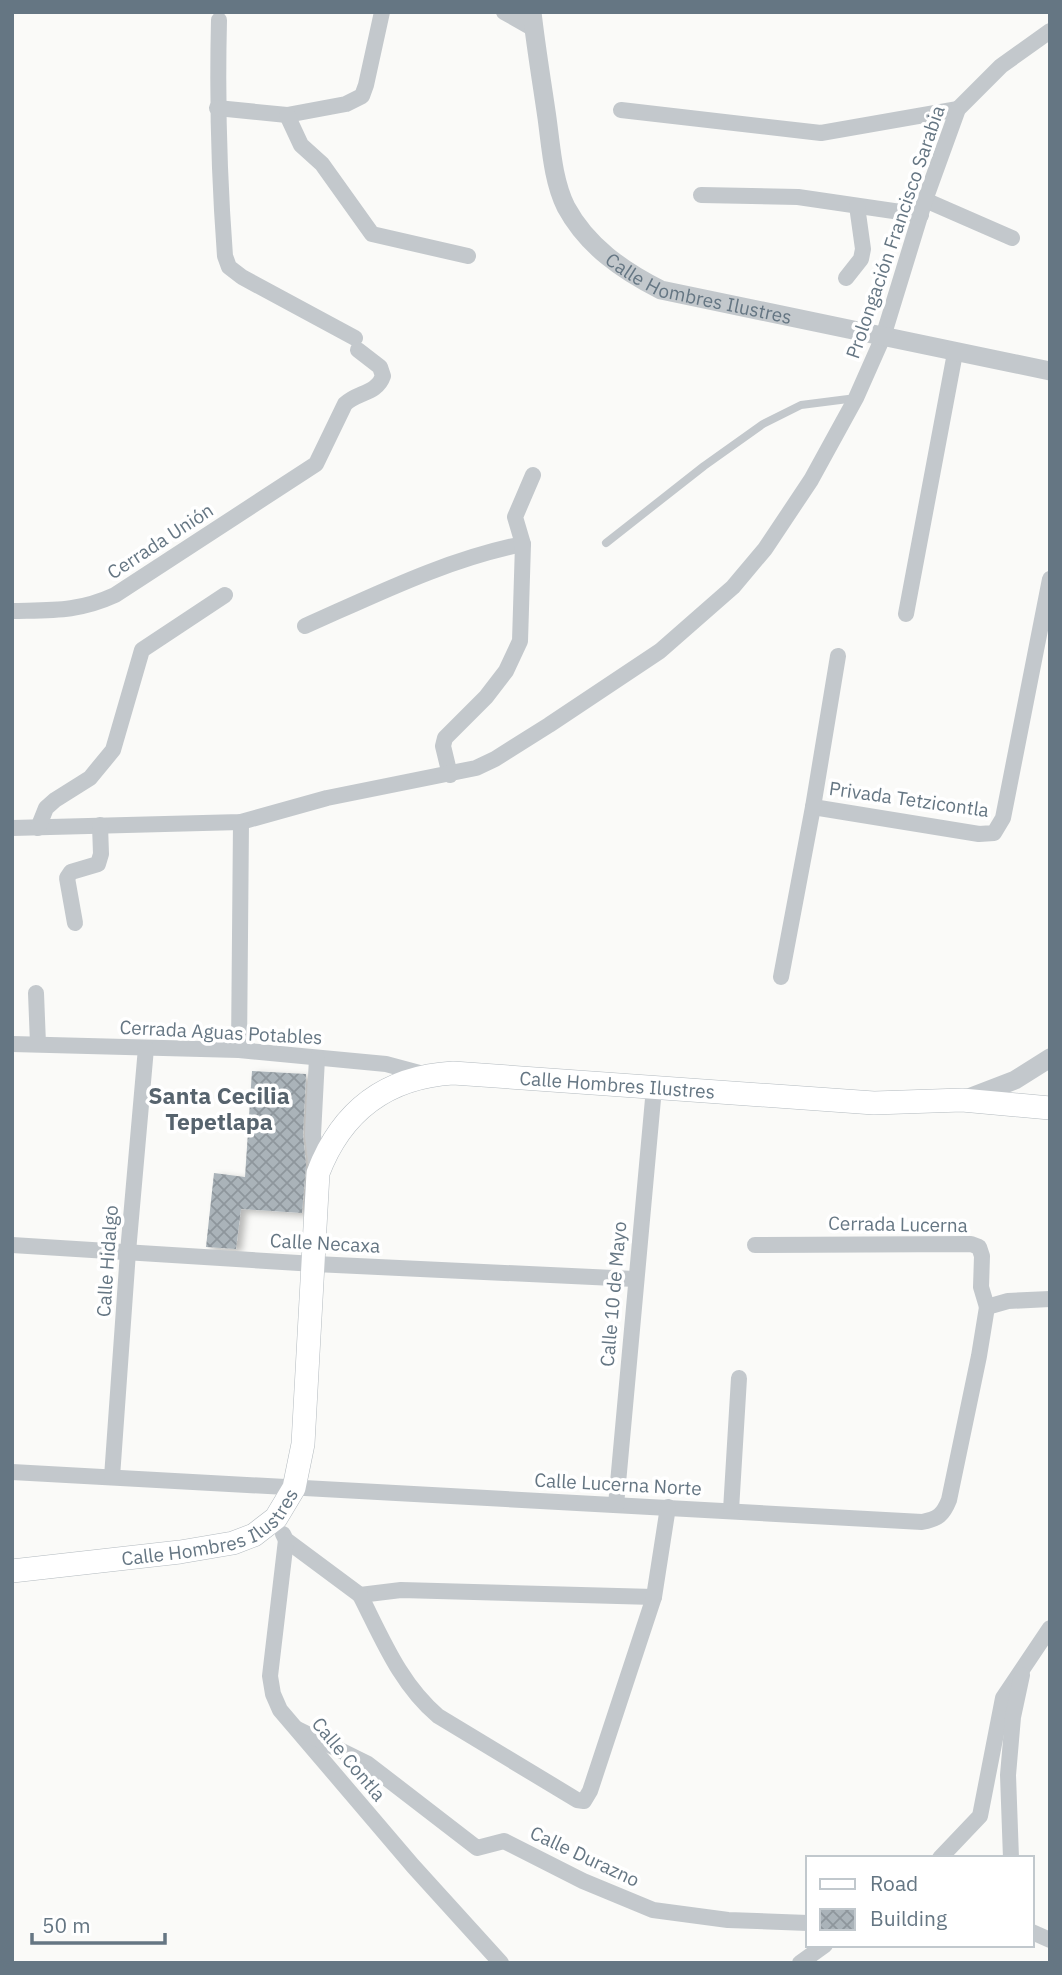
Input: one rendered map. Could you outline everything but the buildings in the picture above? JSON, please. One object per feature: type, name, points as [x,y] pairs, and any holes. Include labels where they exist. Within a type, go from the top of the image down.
[{"type":"main road","name":"Calle Hombres Ilustres","points":[[12,1571],[180,1552],[233,1543],[254,1535],[276,1518],[294,1488],[303,1444],[318,1173],[326,1152],[360,1108],[382,1091],[427,1074],[453,1073],[874,1103],[962,1100],[1050,1108]]},
{"type":"street","points":[[219,20],[216,108],[287,116],[346,104],[362,96],[382,12]]},
{"type":"street","points":[[504,12],[533,21]]},
{"type":"street","name":"Calle Hombres Ilustres","points":[[533,21],[554,166],[566,206],[586,235],[630,275],[661,290],[1050,371]]},
{"type":"street","name":"Prolongación Francisco Sarabia","points":[[12,828],[241,822],[327,798],[476,768],[550,725],[660,651],[733,587],[765,549],[811,480],[856,398],[883,337],[923,207],[958,109],[1001,66],[1050,31]]},
{"type":"street","name":"Cerrada Unión","points":[[12,611],[71,610],[99,603],[116,595],[316,464],[345,404],[352,397],[381,383],[383,376],[380,367],[356,344],[229,267],[220,194],[216,108]]},
{"type":"street","points":[[621,110],[821,133],[958,109]]},
{"type":"street","points":[[287,116],[300,145],[323,164],[372,234],[468,256]]},
{"type":"street","points":[[701,195],[797,197],[858,206],[923,207],[1012,238]]},
{"type":"street","points":[[846,278],[860,259],[863,249],[858,206]]},
{"type":"street","points":[[906,614],[955,353]]},
{"type":"street","points":[[450,775],[443,746],[445,738],[500,680],[520,641],[523,544],[515,517],[533,475]]},
{"type":"street","points":[[305,626],[393,586],[488,551],[523,544]]},
{"type":"street","name":"Privada Tetzicontla","points":[[781,977],[813,807],[979,834],[994,833],[1003,818],[1050,579]]},
{"type":"street","points":[[37,828],[46,808],[90,778],[113,750],[142,650],[225,595]]},
{"type":"street","points":[[813,807],[838,656]]},
{"type":"street","points":[[239,1050],[241,822]]},
{"type":"street","points":[[75,923],[67,878],[71,872],[98,864],[101,854],[100,825]]},
{"type":"street","points":[[36,993],[38,1044]]},
{"type":"street","name":"Cerrada Aguas Potables","points":[[12,1044],[239,1050],[386,1064],[427,1074]]},
{"type":"street","name":"Calle Hidalgo","points":[[112,1477],[146,1048]]},
{"type":"street","name":"Calle Hombres Ilustres","points":[[317,1058],[313,1135],[318,1173]]},
{"type":"street","name":"Calle Hombres Ilustres","points":[[962,1100],[1015,1080],[1050,1058]]},
{"type":"street","name":"Calle 10 de Mayo","points":[[616,1505],[654,1088]]},
{"type":"street","name":"Cerrada Lucerna","points":[[755,1245],[971,1244],[979,1247],[982,1256],[981,1287],[986,1307]]},
{"type":"street","name":"Calle Necaxa","points":[[12,1245],[315,1264],[635,1279]]},
{"type":"street","points":[[986,1307],[1008,1301],[1050,1299]]},
{"type":"street","name":"Calle Lucerna Norte","points":[[12,1472],[922,1522],[936,1520],[944,1513],[949,1500],[979,1356],[986,1307]]},
{"type":"street","points":[[731,1510],[739,1378]]},
{"type":"street","points":[[276,1518],[286,1540],[360,1595],[407,1686],[422,1702],[438,1716],[577,1800],[584,1801],[590,1791],[654,1597],[668,1507]]},
{"type":"street","name":"Calle Contla","points":[[286,1540],[270,1676],[280,1710],[413,1866],[501,1963]]},
{"type":"street","points":[[360,1595],[401,1590],[654,1597]]},
{"type":"street","points":[[942,1856],[980,1816],[1003,1698],[1050,1628]]},
{"type":"street","points":[[1011,1856],[1008,1775],[1013,1717],[1025,1662]]},
{"type":"street","name":"Calle Durazno","points":[[297,1729],[368,1764],[477,1848],[504,1841],[583,1881],[653,1910],[728,1920],[806,1923]]},
{"type":"street","points":[[1034,1933],[1050,1940]]},
{"type":"street","points":[[800,1963],[822,1947]]},
{"type":"lane","points":[[606,543],[704,466],[763,424],[801,405],[856,398]]},
{"type":"district","name":"Santa Cecilia Tepetlapa","points":[[219,1108]]}]
